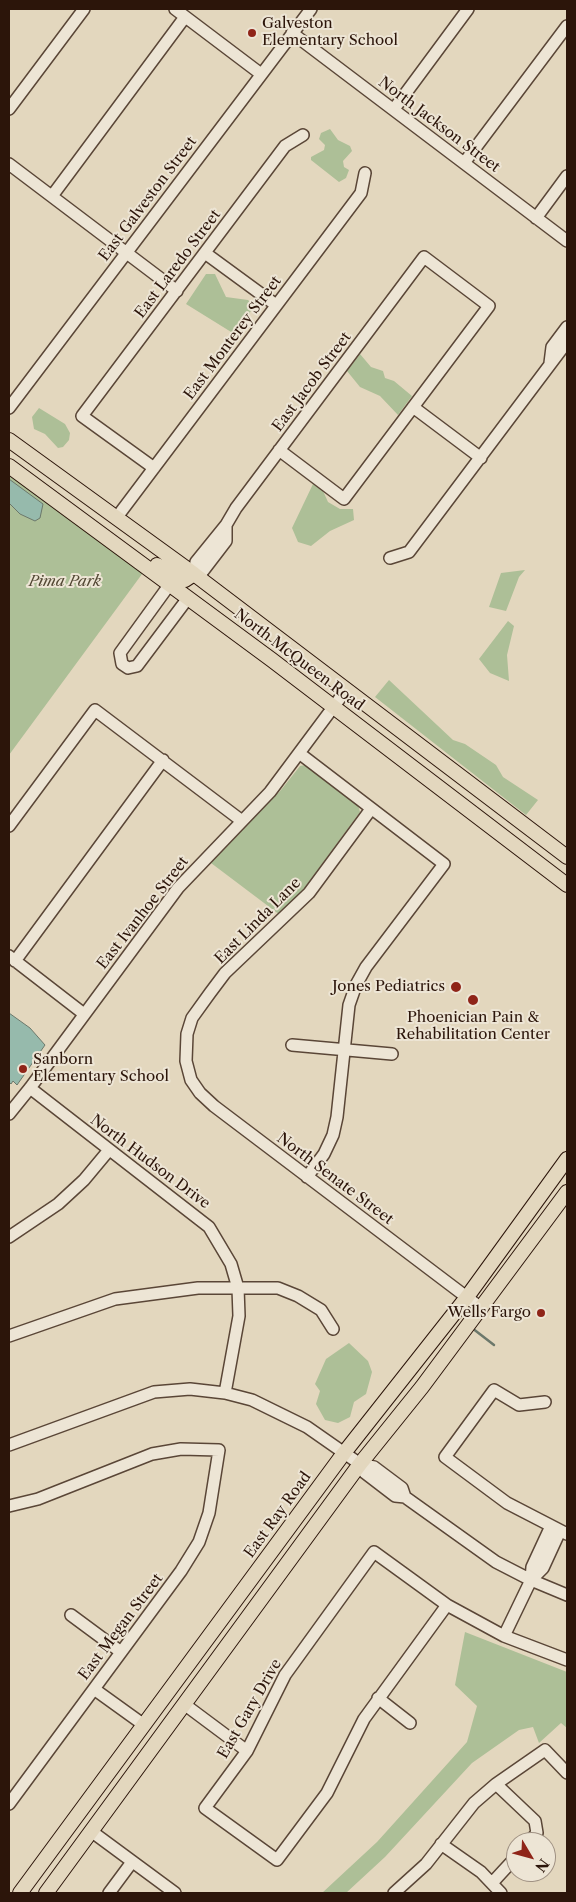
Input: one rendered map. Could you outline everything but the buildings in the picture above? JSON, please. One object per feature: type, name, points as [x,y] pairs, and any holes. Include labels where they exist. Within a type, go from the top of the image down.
[{"type":"main road","name":"North McQueen Road","points":[[9,440],[194,574],[567,857]]},
{"type":"main road","name":"North McQueen Road","points":[[9,466],[145,565],[567,885]]},
{"type":"main road","points":[[145,565],[155,564],[185,580],[194,574]]},
{"type":"main road","points":[[524,852],[567,874]]},
{"type":"main road","name":"East Ray Road","points":[[20,1893],[344,1453],[467,1296],[567,1159]]},
{"type":"main road","points":[[46,1893],[360,1464],[422,1387],[567,1192]]},
{"type":"street","points":[[9,109],[84,9]]},
{"type":"street","points":[[175,9],[261,74]]},
{"type":"street","name":"East Galveston Street","points":[[9,408],[311,9]]},
{"type":"street","points":[[394,109],[468,9]]},
{"type":"street","points":[[52,196],[185,18]]},
{"type":"street","points":[[464,163],[567,26]]},
{"type":"street","name":"North Jackson Street","points":[[292,33],[567,241]]},
{"type":"street","name":"East Laredo Street","points":[[154,468],[82,416],[285,146],[303,135]]},
{"type":"street","points":[[9,164],[177,291]]},
{"type":"street","name":"East Monterey Street","points":[[117,517],[361,193],[365,173]]},
{"type":"street","points":[[536,218],[567,176]]},
{"type":"street","points":[[205,253],[276,305]]},
{"type":"street","name":"East Jacob Street","points":[[194,574],[203,571],[226,541],[226,525],[236,508],[424,257],[490,306],[413,407]]},
{"type":"street","points":[[550,363],[552,347],[567,327]]},
{"type":"street","points":[[390,558],[409,552],[567,342]]},
{"type":"street","points":[[279,450],[344,499],[413,407],[481,458]]},
{"type":"street","points":[[170,584],[120,653],[122,664],[128,668],[137,666],[188,598]]},
{"type":"street","name":"East Ivanhoe Street","points":[[9,1114],[178,888],[270,792],[346,690]]},
{"type":"street","points":[[9,826],[95,710],[242,820]]},
{"type":"street","points":[[299,753],[444,864],[366,967],[356,985],[349,1005],[337,1117],[333,1135],[324,1154],[307,1177]]},
{"type":"street","points":[[84,1014],[12,958],[163,760]]},
{"type":"street","name":"East Linda Lane","points":[[186,1061],[187,1034],[192,1018],[210,993],[225,973],[309,893],[370,809]]},
{"type":"street","points":[[292,1045],[392,1054]]},
{"type":"street","name":"North Senate Street","points":[[186,1061],[191,1080],[200,1093],[307,1177],[481,1308]]},
{"type":"street","name":"North Hudson Drive","points":[[30,1088],[209,1227],[231,1264],[238,1288],[239,1316],[225,1393]]},
{"type":"street","points":[[9,1237],[58,1204],[84,1180],[109,1150]]},
{"type":"street","points":[[9,1336],[115,1299],[171,1290],[238,1288],[278,1288],[298,1296],[321,1310],[333,1329]]},
{"type":"street","points":[[9,1445],[154,1392],[190,1389],[225,1393],[252,1400],[307,1427],[360,1464],[370,1465],[402,1488],[405,1497],[490,1558],[531,1580],[567,1595]]},
{"type":"street","points":[[504,1636],[531,1580],[532,1566],[560,1530],[507,1503],[445,1457],[494,1390],[519,1405],[545,1402]]},
{"type":"street","name":"East Megan Street","points":[[9,1506],[38,1498],[152,1454],[181,1450],[219,1450],[209,1514],[199,1542],[182,1571],[9,1804]]},
{"type":"street","name":"East Gary Drive","points":[[378,1698],[364,1719],[327,1793],[277,1860],[205,1808],[247,1751],[284,1675],[374,1552],[447,1605]]},
{"type":"street","points":[[410,1722],[378,1698],[447,1605],[504,1636],[567,1660]]},
{"type":"street","points":[[70,1615],[121,1652]]},
{"type":"street","points":[[94,1689],[144,1725]]},
{"type":"street","points":[[184,1704],[247,1751]]},
{"type":"street","points":[[394,1893],[408,1889],[474,1803],[496,1784],[545,1750],[567,1773]]},
{"type":"street","points":[[496,1784],[535,1821],[537,1832]]},
{"type":"street","points":[[91,1831],[175,1893]]},
{"type":"street","points":[[441,1844],[481,1872],[502,1893]]},
{"type":"street","points":[[109,1893],[132,1862]]},
{"type":"street","points":[[492,1883],[506,1868]]},
{"type":"green space","points":[[330,129],[338,140],[350,146],[352,151],[343,161],[344,167],[349,170],[346,178],[339,182],[311,160],[311,157],[324,150],[325,145],[319,139],[321,133]]},
{"type":"green space","points":[[206,274],[215,274],[226,297],[248,300],[254,306],[236,335],[186,304]]},
{"type":"green space","points":[[360,354],[371,367],[383,371],[385,378],[394,381],[412,396],[398,415],[380,396],[360,387],[347,371]]},
{"type":"green space","points":[[39,408],[65,424],[70,433],[69,440],[63,447],[58,448],[45,434],[34,429],[32,417]]},
{"type":"green space","name":"Pima Park","points":[[9,472],[145,570],[9,755]]},
{"type":"green space","points":[[313,484],[323,491],[328,502],[340,509],[353,509],[354,520],[330,531],[311,546],[298,542],[292,528]]},
{"type":"green space","points":[[525,570],[519,577],[506,611],[489,607],[501,573]]},
{"type":"green space","points":[[508,621],[514,626],[507,655],[509,681],[490,673],[479,659]]},
{"type":"green space","points":[[389,680],[453,740],[465,744],[496,765],[503,777],[538,800],[526,815],[375,697]]},
{"type":"green space","points":[[305,765],[358,805],[360,812],[297,898],[280,915],[211,863],[281,790],[300,766]]},
{"type":"green space","points":[[349,1343],[368,1361],[372,1372],[366,1394],[354,1402],[350,1417],[338,1423],[325,1420],[316,1404],[320,1391],[315,1384],[326,1359]]},
{"type":"green space","points":[[465,1632],[567,1672],[567,1728],[561,1723],[539,1743],[533,1727],[519,1730],[472,1763],[385,1857],[346,1893],[322,1893],[377,1842],[467,1742],[477,1706],[455,1685]]},
{"type":"shaded area","points":[[9,479],[43,504],[40,518],[35,521],[20,514],[9,503]]},
{"type":"shaded area","name":"Sanborn Elementary School","points":[[9,1013],[30,1028],[45,1045],[17,1085],[13,1081],[11,1084],[9,1082]]},
{"type":"waterway","points":[[472,1328],[494,1345]]},
{"type":"place","name":"Galveston Elementary School","points":[[252,33]]},
{"type":"place","name":"Jones Pediatrics","points":[[456,987]]},
{"type":"place","name":"Phoenician Pain & Rehabilitation Center","points":[[473,1000]]},
{"type":"place","name":"Sanborn Elementary School","points":[[23,1069]]},
{"type":"place","name":"Wells Fargo","points":[[541,1313]]}]
